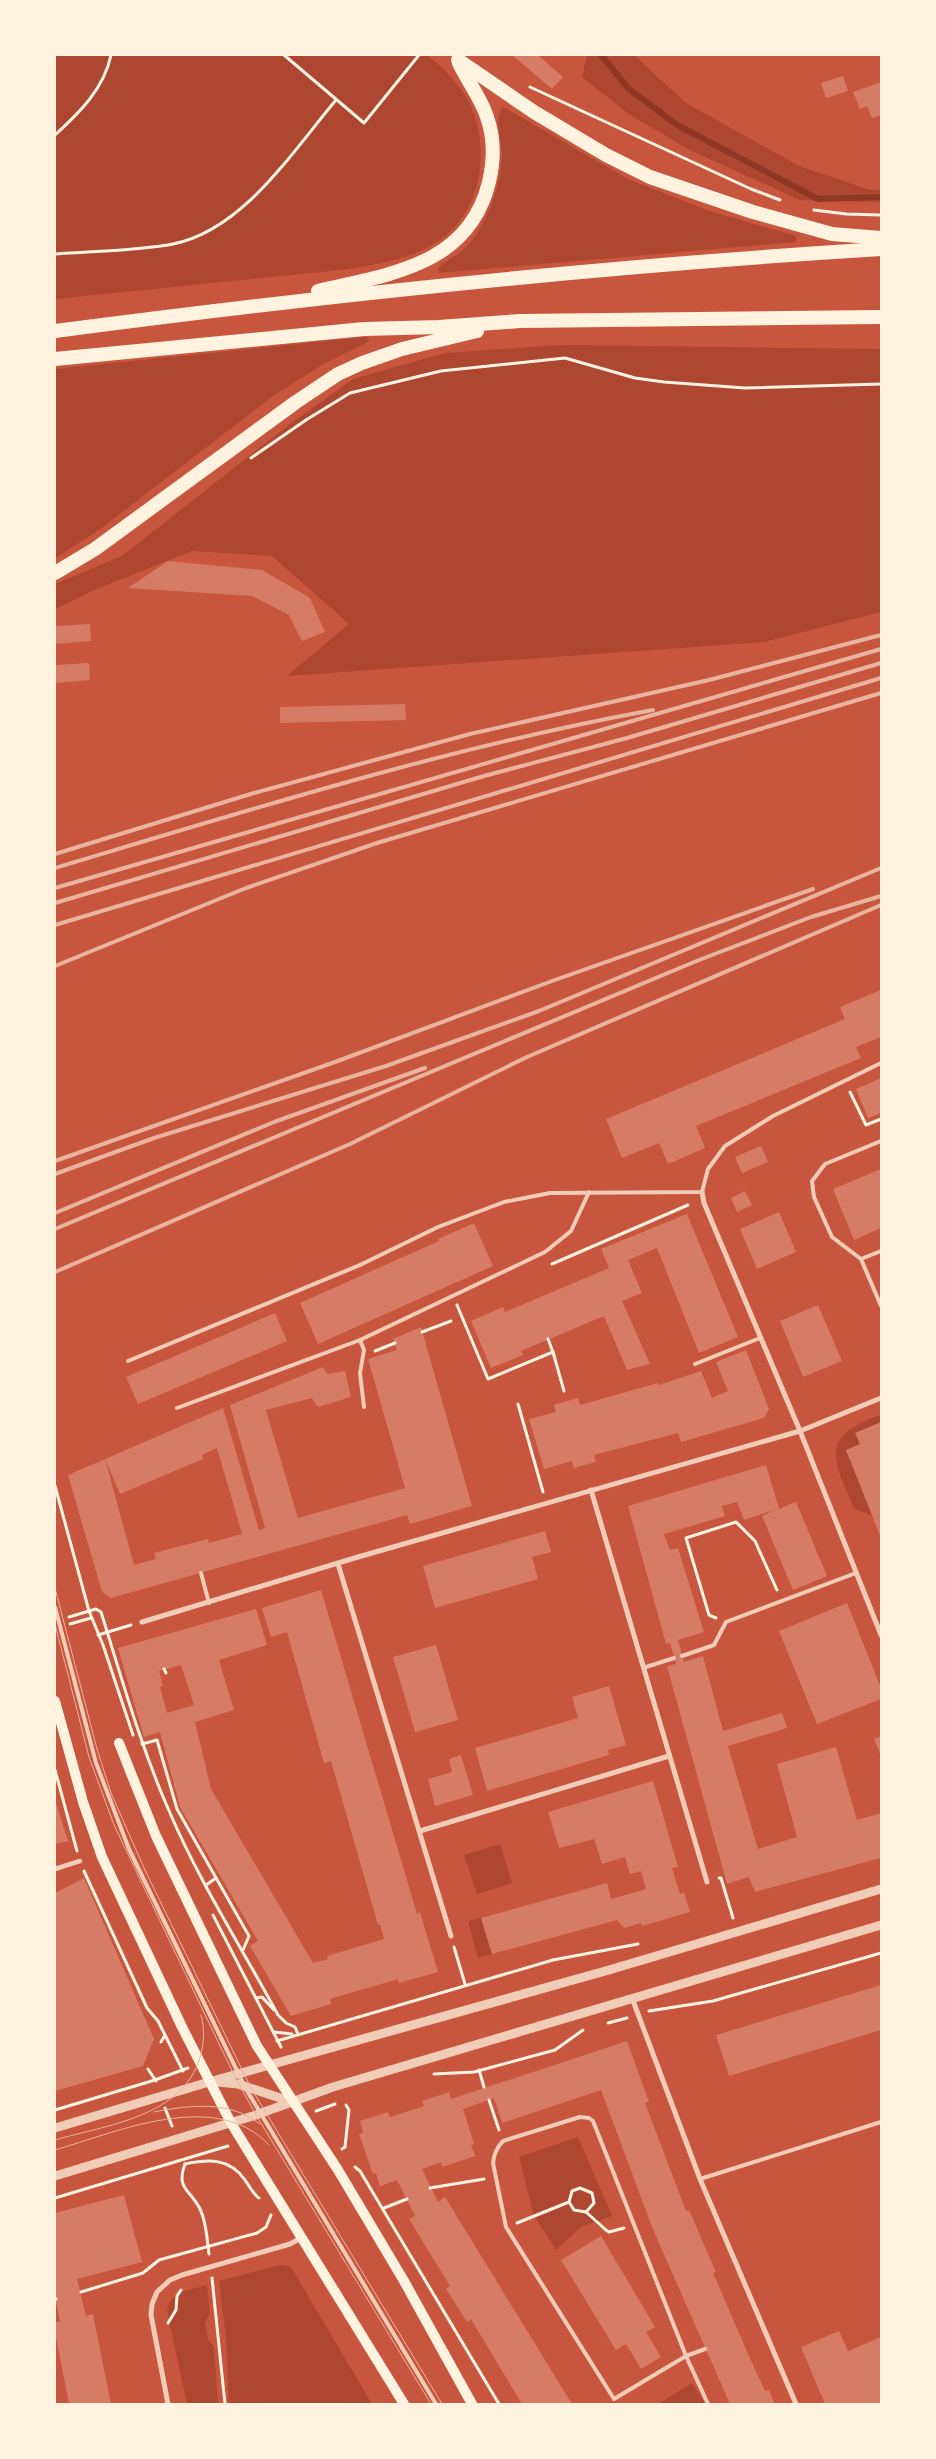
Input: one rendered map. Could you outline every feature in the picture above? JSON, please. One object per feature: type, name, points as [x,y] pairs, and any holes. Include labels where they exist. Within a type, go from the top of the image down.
[{"type":"highway","points":[[455,58],[534,112],[594,148],[650,177],[753,212],[832,234],[881,238]]},
{"type":"highway","points":[[266,303],[411,268],[445,250],[465,230],[478,213],[487,190],[492,143],[485,112],[455,58]]},
{"type":"highway","points":[[55,331],[266,303],[559,274],[881,249]]},
{"type":"highway","points":[[55,359],[364,329],[520,322],[881,317]]},
{"type":"highway","points":[[55,573],[102,544],[296,402],[338,374],[362,362],[402,349],[520,322]]},
{"type":"main road","points":[[55,1701],[83,1802],[102,1857],[209,2082],[231,2122],[404,2404]]},
{"type":"main road","points":[[119,1743],[156,1836],[257,2046],[338,2170],[404,2281],[472,2404]]},
{"type":"street","points":[[702,1192],[703,1199],[800,1431],[881,1635]]},
{"type":"street","points":[[142,1622],[591,1490],[800,1431],[881,1398]]},
{"type":"street","points":[[591,1490],[707,1882]]},
{"type":"street","points":[[338,1564],[451,1936]]},
{"type":"street","points":[[420,1831],[669,1756]]},
{"type":"street","points":[[55,1869],[80,1861]]},
{"type":"street","points":[[55,2128],[209,2082],[609,1970],[881,1889]]},
{"type":"street","points":[[55,2176],[260,2113],[332,2087],[881,1925]]},
{"type":"street","points":[[632,1998],[700,2178],[796,2404]]},
{"type":"street","points":[[209,2082],[244,2086],[292,2102]]},
{"type":"street","points":[[168,2404],[152,2315],[153,2300],[160,2288],[174,2278],[290,2244],[302,2238]]},
{"type":"lane","points":[[128,1361],[360,1265],[477,1211],[535,1194],[702,1192],[708,1169],[725,1146],[773,1116],[881,1063]]},
{"type":"lane","points":[[881,1141],[825,1164],[812,1181],[814,1197],[832,1237],[861,1259],[881,1306]]},
{"type":"lane","points":[[177,1408],[360,1340],[554,1247],[576,1224],[589,1192]]},
{"type":"lane","points":[[861,1259],[881,1251]]},
{"type":"lane","points":[[695,1364],[760,1338]]},
{"type":"lane","points":[[360,1340],[364,1350],[360,1373],[364,1407]]},
{"type":"lane","points":[[201,1573],[209,1603]]},
{"type":"lane","points":[[682,1656],[714,1645],[726,1622],[856,1573]]},
{"type":"lane","points":[[55,1608],[96,1763],[129,1849],[244,2086],[436,2404]]},
{"type":"lane","points":[[643,1668],[674,1658]]},
{"type":"lane","points":[[614,2399],[506,2227],[495,2177],[493,2159],[503,2141],[580,2117],[589,2118],[596,2125],[686,2356],[708,2404]]},
{"type":"lane","points":[[700,2178],[881,2122]]},
{"type":"lane","points":[[612,2404],[614,2399],[686,2356],[706,2349]]},
{"type":"path","points":[[55,135],[91,98],[109,64],[111,55]]},
{"type":"path","points":[[284,55],[364,124],[419,55]]},
{"type":"path","points":[[522,84],[751,189],[788,203]]},
{"type":"path","points":[[55,254],[170,245],[196,237],[220,225],[252,199],[336,100]]},
{"type":"path","points":[[810,209],[839,213],[881,215]]},
{"type":"path","points":[[306,420],[350,393],[440,370],[565,358],[635,378],[664,382],[745,388],[881,384]]},
{"type":"path","points":[[845,1080],[866,1125],[881,1119]]},
{"type":"path","points":[[547,1266],[703,1199]]},
{"type":"path","points":[[466,1301],[456,1305],[488,1379],[553,1352]]},
{"type":"path","points":[[422,1332],[451,1320]]},
{"type":"path","points":[[548,1339],[564,1391]]},
{"type":"path","points":[[363,1356],[395,1343]]},
{"type":"path","points":[[518,1404],[547,1503]]},
{"type":"path","points":[[55,1486],[89,1611],[134,1738]]},
{"type":"path","points":[[726,1622],[709,1615],[686,1538],[736,1522],[755,1541],[781,1601]]},
{"type":"path","points":[[58,1619],[96,1609],[101,1612],[142,1744],[170,1814],[206,1885],[278,2015]]},
{"type":"path","points":[[98,1635],[142,1622]]},
{"type":"path","points":[[142,1744],[157,1740],[177,1809],[249,1936],[243,1951]]},
{"type":"path","points":[[55,1770],[80,1861],[147,2008],[165,2035],[173,2052]]},
{"type":"path","points":[[206,1885],[216,1878]]},
{"type":"path","points":[[707,1882],[721,1878],[733,1918]]},
{"type":"path","points":[[210,1908],[276,2037]]},
{"type":"path","points":[[724,1920],[742,1915]]},
{"type":"path","points":[[451,1936],[465,1984]]},
{"type":"path","points":[[282,2039],[465,1984],[553,1960],[640,1944]]},
{"type":"path","points":[[654,2010],[713,2002],[881,1953]]},
{"type":"path","points":[[256,1998],[262,1997],[286,2023],[295,2027],[299,2034]]},
{"type":"path","points":[[601,2025],[622,2019]]},
{"type":"path","points":[[425,2074],[479,2070],[558,2049],[584,2029]]},
{"type":"path","points":[[273,2031],[286,2035],[299,2034]]},
{"type":"path","points":[[161,2042],[165,2035]]},
{"type":"path","points":[[148,2069],[155,2080],[185,2164],[181,2176],[186,2192],[199,2207],[208,2246]]},
{"type":"path","points":[[479,2070],[484,2087]]},
{"type":"path","points":[[55,2110],[155,2080],[162,2076]]},
{"type":"path","points":[[489,2100],[503,2141]]},
{"type":"path","points":[[345,2156],[341,2150],[345,2147],[349,2110],[346,2105]]},
{"type":"path","points":[[55,2198],[183,2159]]},
{"type":"path","points":[[185,2164],[205,2160],[220,2161],[239,2172],[258,2199]]},
{"type":"path","points":[[348,2162],[360,2171],[384,2208],[499,2404]]},
{"type":"path","points":[[430,2188],[495,2177]]},
{"type":"path","points":[[586,2212],[593,2206],[594,2200],[588,2190],[575,2189],[570,2194],[569,2202],[574,2210],[586,2212],[609,2232],[634,2224]]},
{"type":"path","points":[[384,2208],[407,2199]]},
{"type":"path","points":[[506,2227],[569,2202]]},
{"type":"path","points":[[81,2292],[143,2273],[159,2260],[257,2233],[266,2227],[271,2215]]},
{"type":"path","points":[[211,2267],[225,2404]]},
{"type":"path","points":[[168,2323],[176,2310],[177,2296],[181,2290]]},
{"type":"shaded area","points":[[55,55],[427,55],[458,85],[474,115],[481,155],[479,176],[474,195],[465,213],[453,229],[427,248],[395,260],[350,269],[55,299]]},
{"type":"shaded area","points":[[587,55],[634,55],[686,103],[799,166],[870,190],[881,190],[881,202],[800,200],[690,150],[630,115],[582,77]]},
{"type":"shaded area","points":[[503,107],[630,180],[710,211],[796,236],[797,242],[439,273],[438,268],[463,250],[473,239],[492,204],[501,166],[502,149],[498,123]]},
{"type":"shaded area","points":[[369,338],[368,342],[323,364],[273,396],[99,530],[55,558],[55,369]]},
{"type":"shaded area","points":[[560,345],[881,349],[881,612],[764,642],[287,676],[349,624],[272,556],[192,551],[99,588],[55,609],[55,584],[122,556],[286,427],[353,379],[445,353]]},
{"type":"shaded area","points":[[881,1415],[881,1532],[875,1517],[854,1508],[840,1476],[836,1451],[839,1441],[847,1432],[861,1423]]},
{"type":"shaded area","points":[[500,1844],[512,1883],[477,1894],[464,1855]]},
{"type":"shaded area","points":[[481,1918],[492,1954],[478,1958],[468,1921]]},
{"type":"shaded area","points":[[578,2137],[612,2216],[581,2227],[556,2250],[534,2216],[519,2157]]},
{"type":"shaded area","points":[[280,2265],[289,2266],[294,2272],[372,2404],[229,2404],[226,2337],[219,2281]]},
{"type":"shaded area","points":[[207,2285],[210,2314],[205,2322],[208,2339],[214,2347],[218,2404],[187,2404],[167,2311],[169,2304],[176,2295]]},
{"type":"shaded area","points":[[692,2383],[705,2404],[658,2404]]},
{"type":"building","points":[[512,55],[538,55],[563,77],[552,89]]},
{"type":"building","points":[[843,76],[848,91],[826,98],[821,83]]},
{"type":"building","points":[[881,82],[881,115],[872,118],[867,106],[860,109],[853,92]]},
{"type":"building","points":[[168,561],[262,570],[310,598],[325,632],[302,641],[289,615],[252,596],[128,588]]},
{"type":"building","points":[[90,624],[91,641],[55,644],[55,626]]},
{"type":"building","points":[[89,663],[90,680],[55,683],[55,665]]},
{"type":"building","points":[[405,704],[406,720],[280,723],[280,707]]},
{"type":"building","points":[[881,990],[881,1037],[856,1047],[861,1058],[696,1126],[705,1148],[668,1164],[659,1143],[622,1158],[606,1119],[845,1019],[840,1007]]},
{"type":"building","points":[[881,1078],[881,1113],[868,1118],[856,1089]]},
{"type":"building","points":[[761,1146],[768,1162],[742,1173],[735,1157]]},
{"type":"building","points":[[881,1169],[881,1228],[854,1240],[833,1189]]},
{"type":"building","points":[[745,1191],[752,1205],[737,1212],[731,1198]]},
{"type":"building","points":[[779,1212],[796,1252],[757,1269],[740,1229]]},
{"type":"building","points":[[687,1214],[738,1337],[699,1353],[657,1248],[628,1260],[642,1293],[622,1301],[650,1364],[627,1370],[604,1316],[521,1351],[523,1355],[491,1368],[471,1321],[503,1307],[505,1312],[609,1268],[601,1249]]},
{"type":"building","points":[[474,1223],[493,1266],[318,1344],[300,1303],[439,1241],[438,1239]]},
{"type":"building","points":[[818,1305],[842,1361],[803,1377],[780,1321]]},
{"type":"building","points":[[275,1313],[287,1341],[138,1404],[126,1377]]},
{"type":"building","points":[[421,1327],[472,1506],[410,1524],[407,1515],[111,1598],[102,1592],[68,1475],[105,1459],[223,1408],[259,1530],[265,1528],[230,1405],[323,1367],[327,1374],[345,1371],[351,1397],[318,1407],[312,1398],[266,1410],[298,1518],[405,1488],[368,1359],[397,1350],[393,1339]],"holes":[[[217,1448],[242,1534],[209,1543],[208,1539],[154,1553],[156,1559],[134,1565],[105,1459],[120,1494],[203,1459],[202,1455]]]},
{"type":"building","points":[[746,1350],[769,1409],[764,1418],[681,1442],[678,1433],[594,1455],[596,1462],[574,1468],[572,1461],[544,1469],[529,1419],[556,1412],[554,1405],[578,1398],[580,1405],[658,1383],[659,1385],[701,1371],[712,1398],[728,1391],[716,1362]]},
{"type":"building","points":[[881,1422],[881,1538],[846,1450],[860,1444],[855,1433]]},
{"type":"building","points":[[766,1465],[779,1509],[796,1502],[827,1576],[793,1590],[762,1516],[774,1510],[744,1520],[737,1502],[722,1506],[725,1516],[664,1534],[670,1550],[678,1548],[704,1632],[678,1640],[684,1662],[703,1656],[723,1731],[782,1713],[787,1728],[728,1746],[758,1849],[797,1837],[777,1764],[836,1747],[857,1820],[881,1813],[881,1858],[755,1892],[749,1877],[727,1884],[667,1666],[676,1664],[670,1643],[666,1644],[628,1506]]},
{"type":"building","points":[[545,1531],[551,1552],[532,1557],[538,1579],[435,1608],[423,1566]]},
{"type":"building","points":[[321,1590],[417,1914],[420,1912],[438,1972],[399,1983],[398,1979],[330,1999],[331,2004],[291,2016],[250,1946],[258,1941],[180,1807],[160,1732],[144,1737],[118,1648],[256,1609],[267,1645],[219,1660],[234,1710],[195,1722],[211,1789],[313,1963],[328,1959],[327,1956],[384,1939],[380,1924],[378,1925],[331,1761],[324,1763],[287,1632],[271,1637],[262,1608]],"holes":[[[181,1665],[194,1705],[167,1713],[160,1687],[163,1686],[159,1671]]]},
{"type":"building","points":[[847,1603],[881,1688],[881,1699],[817,1724],[779,1631]]},
{"type":"building","points":[[436,1645],[458,1720],[415,1732],[393,1657]]},
{"type":"building","points":[[609,1686],[626,1745],[608,1750],[609,1755],[487,1791],[475,1748],[578,1718],[572,1697]]},
{"type":"building","points":[[881,1736],[881,1756],[874,1739]]},
{"type":"building","points":[[461,1755],[473,1795],[435,1806],[428,1779],[452,1772],[449,1759]]},
{"type":"building","points":[[653,1781],[678,1867],[672,1868],[680,1894],[684,1892],[690,1912],[642,1926],[641,1923],[624,1928],[617,1920],[492,1954],[481,1918],[607,1883],[611,1899],[646,1889],[641,1871],[630,1874],[625,1857],[602,1864],[594,1839],[559,1848],[548,1812]]},
{"type":"building","points":[[55,1800],[68,1841],[55,1844]]},
{"type":"building","points":[[84,1878],[154,2039],[143,2066],[55,2091],[55,1893]]},
{"type":"building","points":[[881,1985],[881,2030],[729,2076],[716,2035]]},
{"type":"building","points":[[627,2041],[649,2102],[645,2103],[686,2211],[689,2210],[716,2272],[713,2273],[752,2363],[765,2391],[769,2390],[775,2404],[730,2404],[652,2227],[601,2090],[502,2123],[494,2098],[463,2109],[474,2144],[471,2145],[475,2156],[442,2167],[441,2162],[422,2169],[438,2202],[445,2197],[572,2404],[522,2404],[471,2319],[467,2322],[446,2289],[450,2286],[409,2219],[415,2216],[397,2180],[380,2186],[376,2173],[373,2174],[359,2134],[363,2133],[360,2121],[388,2112],[390,2117],[424,2106],[422,2101],[449,2092],[451,2099]]},
{"type":"building","points":[[124,2195],[142,2262],[77,2279],[86,2316],[93,2314],[111,2404],[69,2404],[55,2332],[55,2322],[60,2321],[55,2297],[55,2213]]},
{"type":"building","points":[[601,2236],[655,2327],[646,2332],[661,2357],[641,2369],[626,2344],[616,2350],[561,2260]]},
{"type":"building","points":[[839,2331],[848,2351],[881,2337],[881,2404],[825,2404],[801,2347]]},
{"type":"waterway","points":[[601,55],[629,89],[677,125],[818,199],[881,197]]},
{"type":"tram line","points":[[55,1588],[97,1749],[111,1793],[144,1868],[251,2088],[442,2404]]},
{"type":"tram line","points":[[55,1624],[89,1757],[114,1825],[234,2075],[256,2115],[431,2404]]},
{"type":"tram line","points":[[55,2140],[119,2123],[140,2115],[160,2106],[177,2093],[191,2077],[200,2057],[203,2036],[201,2015]]},
{"type":"tram line","points":[[154,2112],[195,2106],[209,2106],[235,2111],[248,2116],[260,2124]]},
{"type":"tram line","points":[[55,2150],[136,2125],[165,2119],[194,2117],[222,2119],[247,2128],[269,2145]]},
{"type":"railway","points":[[55,854],[254,793],[470,734],[709,680],[881,635]]},
{"type":"railway","points":[[55,888],[881,649]]},
{"type":"railway","points":[[55,903],[484,776],[627,738],[881,663]]},
{"type":"railway","points":[[55,925],[881,678]]},
{"type":"railway","points":[[55,966],[246,888],[377,843],[881,693]]},
{"type":"railway","points":[[55,868],[277,802],[427,761],[577,725],[653,710]]},
{"type":"railway","points":[[55,1174],[154,1138],[386,1066],[539,1011],[881,868]]},
{"type":"railway","points":[[55,1161],[335,1062],[552,981],[813,889]]},
{"type":"railway","points":[[55,1229],[699,960],[811,917],[881,896]]},
{"type":"railway","points":[[55,1272],[350,1144],[527,1057],[881,905]]},
{"type":"railway","points":[[55,1213],[274,1122],[425,1068]]}]
